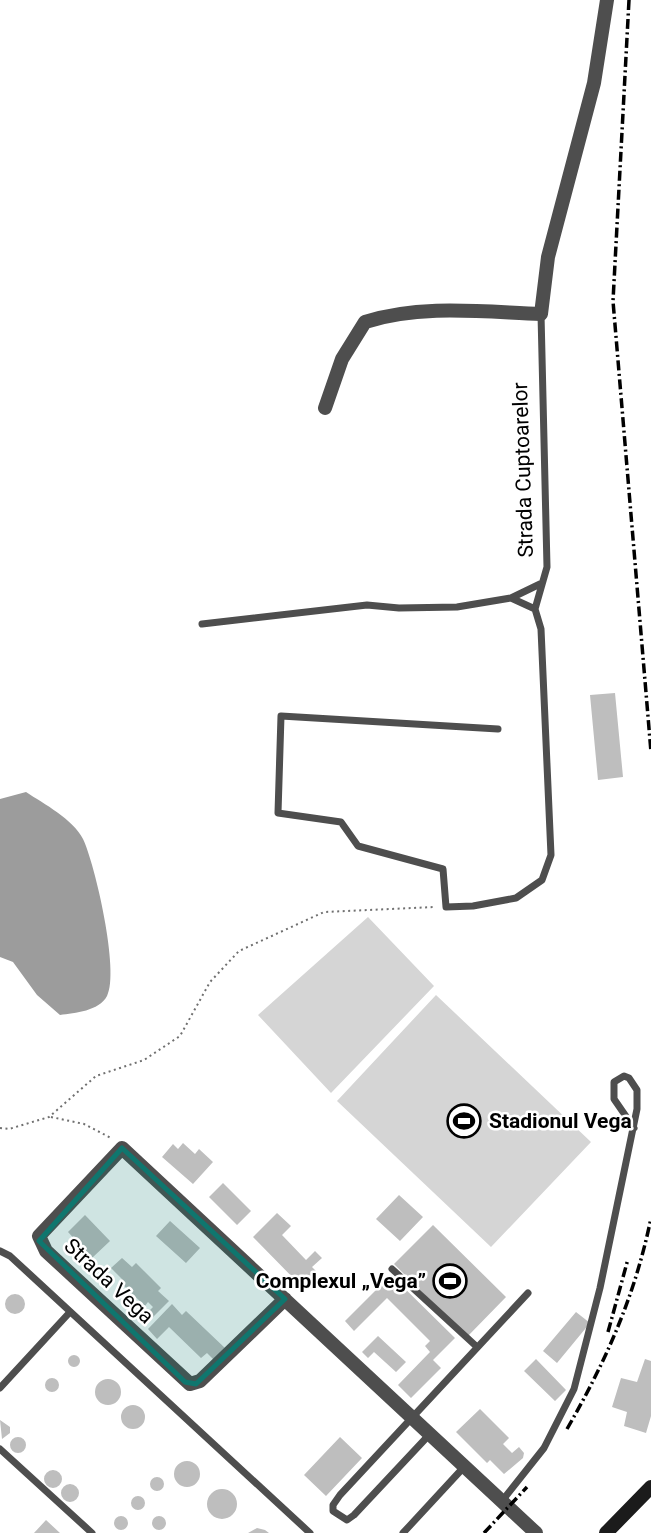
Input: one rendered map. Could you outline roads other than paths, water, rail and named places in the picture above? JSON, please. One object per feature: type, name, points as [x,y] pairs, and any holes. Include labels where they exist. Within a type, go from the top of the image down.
[{"type":"main road","points":[[606,1533],[651,1487]]},
{"type":"street","name":"Strada Cuptoarelor","points":[[541,314],[548,257],[594,83],[607,0]]},
{"type":"street","points":[[325,408],[342,359],[365,322],[383,316],[453,310],[541,314]]},
{"type":"street","name":"Strada Vega","points":[[122,1149],[285,1299],[200,1381],[190,1384],[46,1251],[39,1241],[42,1232],[122,1149]]},
{"type":"street","points":[[285,1299],[536,1533]]},
{"type":"lane","name":"Strada Cuptoarelor","points":[[498,729],[281,716],[278,813],[341,822],[358,846],[443,869],[446,907],[473,906],[516,898],[535,887],[549,869],[552,839],[543,729],[541,629],[535,609],[547,567],[541,314]]},
{"type":"lane","points":[[202,624],[367,605],[399,608],[457,607],[511,598],[541,583]]},
{"type":"lane","points":[[511,598],[535,609]]},
{"type":"lane","points":[[502,1501],[554,1433],[574,1389],[600,1287],[634,1128],[638,1090],[629,1078],[624,1076],[614,1082],[612,1094],[634,1128]]},
{"type":"lane","points":[[0,1251],[310,1533]]},
{"type":"lane","points":[[392,1269],[476,1346]]},
{"type":"lane","points":[[429,1435],[354,1515],[347,1520],[341,1519],[332,1511],[333,1505],[410,1417],[528,1293]]},
{"type":"lane","points":[[0,1388],[70,1312]]},
{"type":"lane","points":[[0,1449],[92,1533]]},
{"type":"lane","points":[[403,1533],[464,1467]]},
{"type":"railway","points":[[629,0],[613,301],[651,752]]},
{"type":"railway","points":[[567,1429],[618,1327],[637,1274],[651,1218]]},
{"type":"railway","points":[[608,1332],[628,1259]]},
{"type":"railway","points":[[484,1533],[527,1487]]},
{"type":"place","name":"Stadionul Vega","points":[[464,1121]]},
{"type":"place","name":"Complexul „Vega”","points":[[450,1281]]}]
